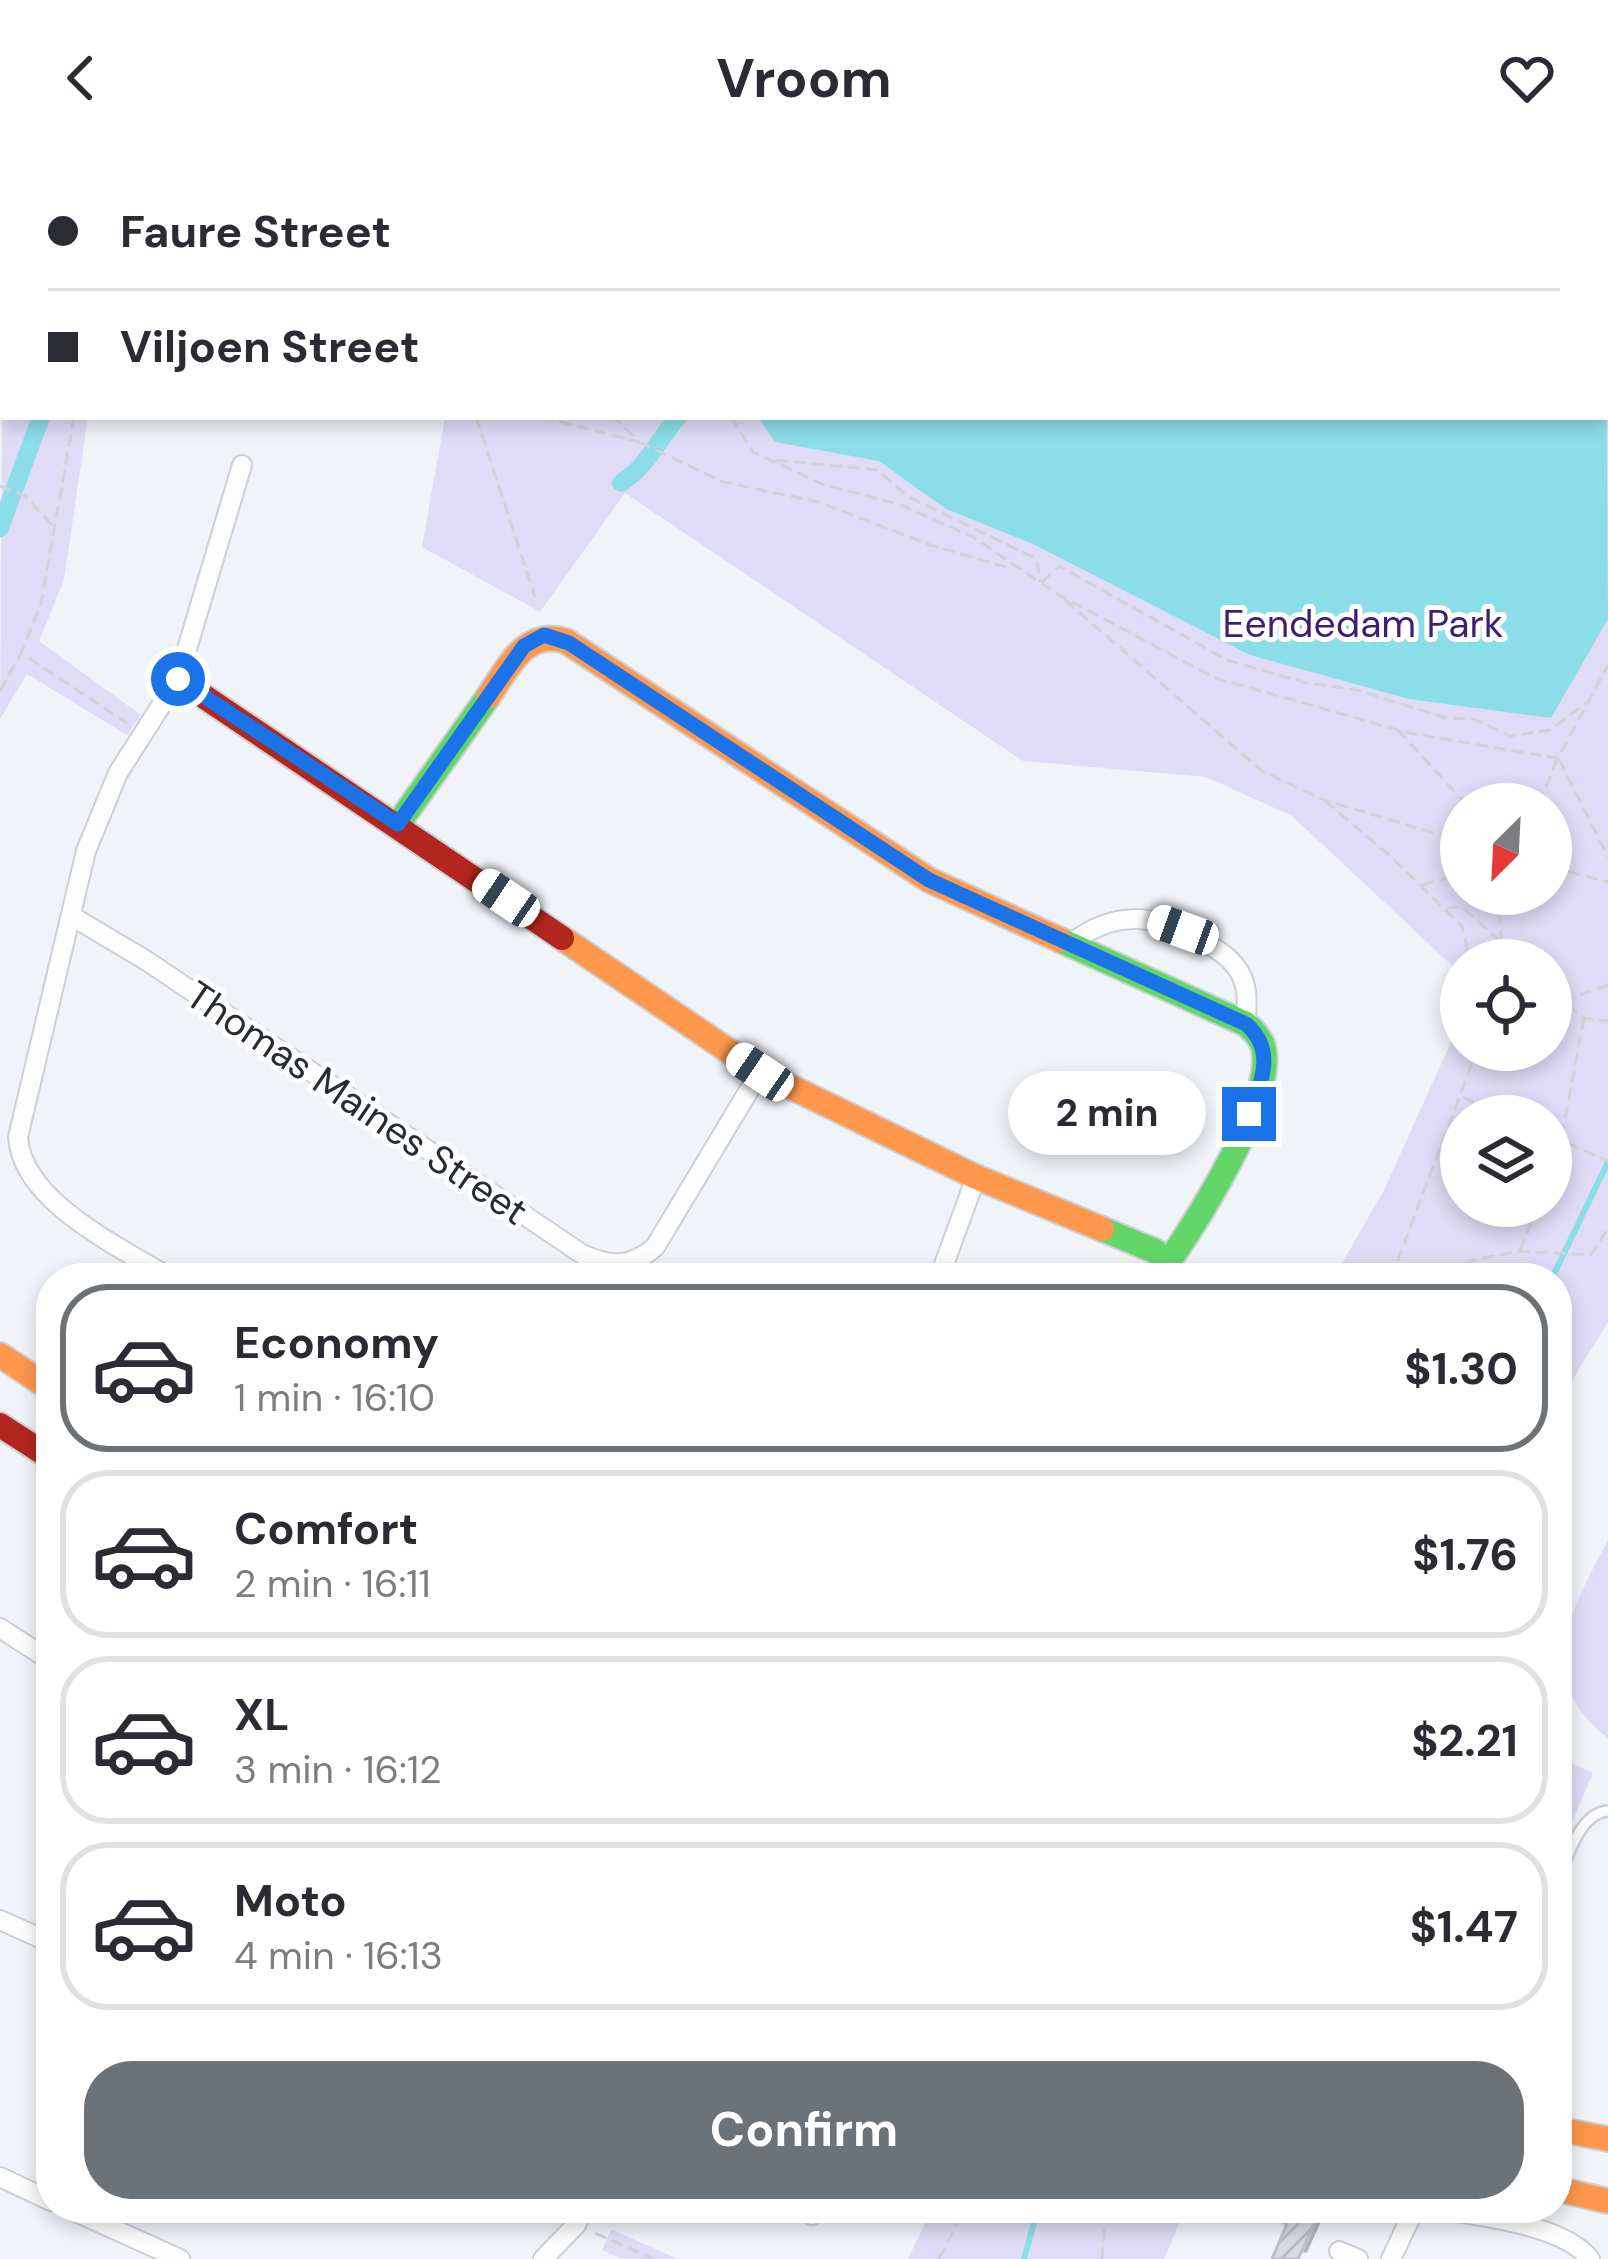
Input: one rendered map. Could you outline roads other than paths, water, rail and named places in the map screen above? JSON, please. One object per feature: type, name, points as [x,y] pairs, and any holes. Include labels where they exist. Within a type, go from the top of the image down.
[{"type":"street","points":[[148,1263],[44,1193],[19,1155],[22,1116],[86,851],[118,773],[178,679],[242,466]]},
{"type":"street","points":[[398,824],[532,639],[553,636],[929,880],[1246,1024],[1263,1044],[1262,1083],[1204,1213],[1176,1263]]},
{"type":"street","points":[[178,679],[760,1072],[976,1177],[1155,1251],[1165,1263]]},
{"type":"street","name":"Thomas Maines Street","points":[[73,917],[147,961],[600,1262],[630,1263],[655,1247],[760,1072]]},
{"type":"street","points":[[1070,944],[1092,927],[1120,920],[1159,921],[1183,930],[1235,964],[1247,993],[1246,1024]]},
{"type":"street","points":[[944,1263],[976,1177]]},
{"type":"street","points":[[0,1355],[36,1379]]},
{"type":"street","points":[[0,1425],[36,1448]]},
{"type":"street","points":[[0,1628],[36,1651]]},
{"type":"street","points":[[0,1920],[36,1936]]},
{"type":"street","points":[[1572,2132],[1608,2139]]},
{"type":"street","points":[[0,2177],[36,2193]]},
{"type":"street","points":[[1572,2193],[1608,2201]]},
{"type":"street","points":[[101,2223],[180,2259]]},
{"type":"street","points":[[543,2259],[575,2223]]},
{"type":"street","points":[[1391,2259],[1408,2223]]},
{"type":"street","points":[[1510,2223],[1565,2239],[1590,2259]]},
{"type":"street","points":[[1339,2251],[1358,2259]]},
{"type":"lane","points":[[1572,1850],[1587,1820],[1608,1811]]},
{"type":"water","points":[[760,420],[1607,420],[1608,619],[1551,718],[1409,699],[1250,655],[1033,544],[946,509],[879,461],[775,442]]},
{"type":"waterway","points":[[0,528],[40,420]]},
{"type":"waterway","points":[[621,483],[645,461],[676,420]]},
{"type":"waterway","points":[[1559,1263],[1608,1162]]},
{"type":"waterway","points":[[1024,2259],[1034,2223]]},
{"type":"park label","name":"Eendedam Park","points":[[1363,623]]}]
